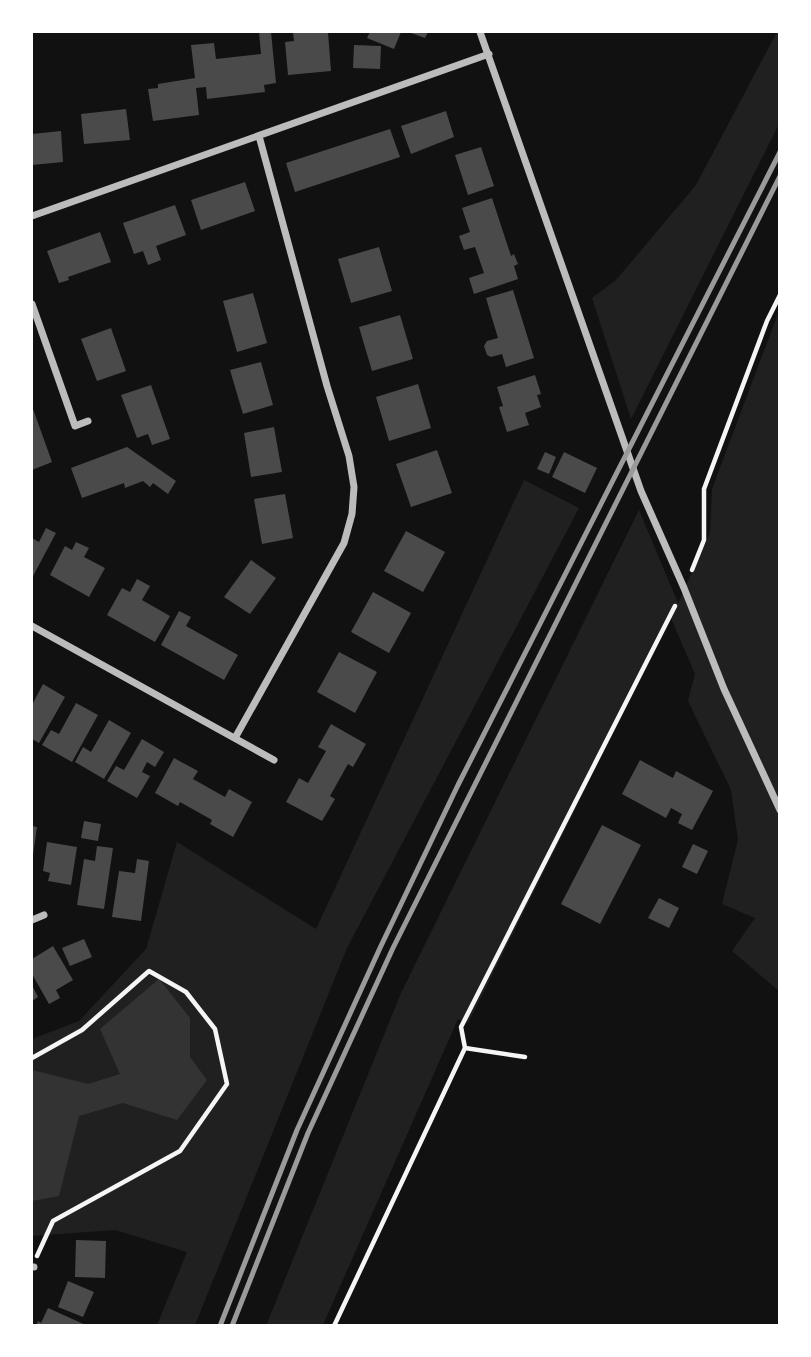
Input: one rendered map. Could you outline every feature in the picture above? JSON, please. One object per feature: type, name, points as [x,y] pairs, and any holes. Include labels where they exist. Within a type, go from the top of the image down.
[{"type":"street","points":[[480,32],[632,468],[724,689],[779,810]]},
{"type":"street","points":[[32,216],[489,54]]},
{"type":"street","points":[[235,738],[344,543],[352,514],[354,487],[349,456],[327,386],[259,136]]},
{"type":"street","points":[[32,303],[75,425],[88,421]]},
{"type":"street","points":[[32,626],[274,760]]},
{"type":"street","points":[[32,920],[44,915]]},
{"type":"path","points":[[334,1325],[465,1048],[461,1027],[684,588],[705,540],[704,489],[779,295]]},
{"type":"path","points":[[32,1058],[82,1030],[149,971],[186,992],[215,1029],[227,1084],[180,1152],[53,1221],[33,1267]]},
{"type":"path","points":[[465,1048],[525,1057]]},
{"type":"shaded area","points":[[777,32],[780,32],[779,124],[631,419],[592,298],[616,280],[696,185]]},
{"type":"shaded area","points":[[779,311],[779,991],[732,951],[755,918],[722,904],[738,840],[731,790],[688,701],[695,674],[671,618],[468,1023],[458,1019],[323,1325],[266,1326],[401,993],[639,510],[678,603],[710,533],[712,489]]},
{"type":"shaded area","points":[[524,480],[579,508],[347,948],[195,1325],[157,1325],[187,1252],[115,1230],[32,1236],[32,1039],[79,1021],[146,949],[177,842],[316,929]]},
{"type":"shaded area","points":[[159,979],[190,1018],[190,1057],[207,1080],[177,1120],[123,1103],[79,1116],[59,1196],[32,1201],[32,1070],[88,1084],[120,1074],[100,1029]]},
{"type":"building","points":[[259,32],[271,32],[276,83],[264,85],[265,92],[207,99],[206,87],[196,88],[199,115],[153,121],[148,89],[158,88],[158,84],[195,78],[191,45],[214,43],[216,59],[261,54]]},
{"type":"building","points":[[328,32],[331,71],[288,75],[285,42],[294,41],[293,33]]},
{"type":"building","points":[[370,32],[401,32],[394,49],[367,38]]},
{"type":"building","points":[[408,32],[428,32],[425,38]]},
{"type":"building","points":[[354,45],[381,46],[380,69],[353,68]]},
{"type":"building","points":[[126,109],[130,140],[84,144],[81,114]]},
{"type":"building","points":[[446,111],[454,137],[411,154],[401,126]]},
{"type":"building","points":[[390,129],[400,157],[295,192],[286,163]]},
{"type":"building","points":[[61,131],[63,162],[32,165],[32,134]]},
{"type":"building","points":[[481,147],[494,186],[468,195],[455,155]]},
{"type":"building","points":[[245,182],[255,211],[201,230],[191,200]]},
{"type":"building","points":[[492,198],[511,256],[514,254],[518,264],[514,266],[518,279],[474,294],[469,278],[484,273],[475,247],[464,250],[459,236],[470,232],[462,208]]},
{"type":"building","points":[[175,205],[186,235],[156,246],[161,260],[148,265],[143,251],[134,254],[123,223]]},
{"type":"building","points":[[100,232],[111,262],[68,277],[69,280],[59,283],[47,251]]},
{"type":"building","points":[[379,247],[392,291],[351,303],[338,259]]},
{"type":"building","points":[[513,290],[534,358],[506,367],[502,354],[491,357],[487,355],[484,346],[487,341],[498,338],[486,298]]},
{"type":"building","points":[[253,293],[267,343],[237,352],[223,301]]},
{"type":"building","points":[[400,315],[413,359],[372,371],[359,327]]},
{"type":"building","points":[[111,328],[126,371],[97,381],[81,339]]},
{"type":"building","points":[[261,362],[273,405],[243,414],[230,370]]},
{"type":"building","points":[[535,375],[541,394],[537,395],[541,407],[525,413],[529,425],[507,432],[499,407],[503,406],[497,387]]},
{"type":"building","points":[[418,384],[431,428],[389,441],[376,397]]},
{"type":"building","points":[[151,385],[170,439],[152,445],[148,434],[137,438],[121,395]]},
{"type":"building","points":[[32,406],[52,462],[32,470]]},
{"type":"building","points":[[274,427],[282,472],[251,477],[244,433]]},
{"type":"building","points":[[127,447],[176,481],[168,494],[153,483],[150,487],[143,481],[125,488],[124,483],[82,498],[71,468]]},
{"type":"building","points":[[437,450],[452,493],[411,507],[396,464]]},
{"type":"building","points":[[545,452],[556,457],[549,474],[537,469]]},
{"type":"building","points":[[564,452],[597,468],[585,493],[552,477]]},
{"type":"building","points":[[285,494],[293,538],[262,544],[254,499]]},
{"type":"building","points":[[46,528],[56,533],[32,578],[32,538],[39,542]]},
{"type":"building","points":[[406,531],[445,552],[423,592],[384,571]]},
{"type":"building","points":[[76,542],[89,548],[84,557],[105,568],[89,597],[50,575],[65,546],[72,550]]},
{"type":"building","points":[[251,560],[276,578],[250,614],[224,597]]},
{"type":"building","points":[[137,579],[150,586],[142,600],[170,616],[155,642],[107,615],[122,588],[130,592]]},
{"type":"building","points":[[373,592],[411,613],[389,653],[351,632]]},
{"type":"building","points":[[179,611],[191,617],[186,626],[238,655],[224,680],[161,645]]},
{"type":"building","points":[[339,652],[377,672],[355,713],[317,692]]},
{"type":"building","points":[[43,684],[65,697],[39,743],[32,739],[32,705]]},
{"type":"building","points":[[76,703],[98,715],[72,762],[42,745],[51,730],[59,734]]},
{"type":"building","points":[[109,720],[131,733],[104,779],[75,762],[83,747],[91,752]]},
{"type":"building","points":[[331,724],[366,744],[353,767],[348,764],[330,796],[335,799],[322,821],[286,802],[299,778],[308,783],[326,751],[318,747]]},
{"type":"building","points":[[142,739],[164,752],[155,767],[147,762],[142,772],[150,776],[137,798],[107,781],[116,766],[124,770]]},
{"type":"building","points":[[174,758],[198,771],[193,779],[225,797],[229,789],[252,802],[233,837],[210,824],[212,820],[180,802],[178,806],[155,793]]},
{"type":"building","points":[[640,760],[673,778],[676,771],[713,791],[692,830],[678,823],[682,814],[671,808],[666,818],[622,794]]},
{"type":"building","points":[[84,821],[101,824],[98,841],[81,838]]},
{"type":"building","points":[[602,825],[641,845],[600,924],[561,904]]},
{"type":"building","points":[[32,826],[37,827],[33,855],[32,855]]},
{"type":"building","points":[[47,842],[77,847],[71,885],[48,881],[50,873],[43,871]]},
{"type":"building","points":[[693,844],[708,851],[697,874],[682,867]]},
{"type":"building","points":[[97,846],[113,848],[104,909],[77,905],[84,859],[95,861]]},
{"type":"building","points":[[137,859],[149,861],[141,921],[112,917],[119,871],[135,873]]},
{"type":"building","points":[[659,898],[679,908],[669,928],[648,918]]},
{"type":"building","points":[[84,939],[92,957],[70,966],[62,948]]},
{"type":"building","points":[[53,946],[73,980],[56,990],[60,998],[49,1004],[32,974],[32,959]]},
{"type":"building","points":[[32,985],[38,997],[32,1001]]},
{"type":"building","points":[[76,1240],[106,1241],[105,1278],[75,1277]]},
{"type":"building","points":[[68,1281],[94,1292],[83,1317],[58,1307]]},
{"type":"building","points":[[48,1308],[88,1326],[36,1326],[38,1321],[41,1323]]},
{"type":"railway","points":[[220,1326],[297,1130],[380,948],[458,785],[780,152]]},
{"type":"railway","points":[[232,1326],[308,1133],[393,948],[780,176]]}]
